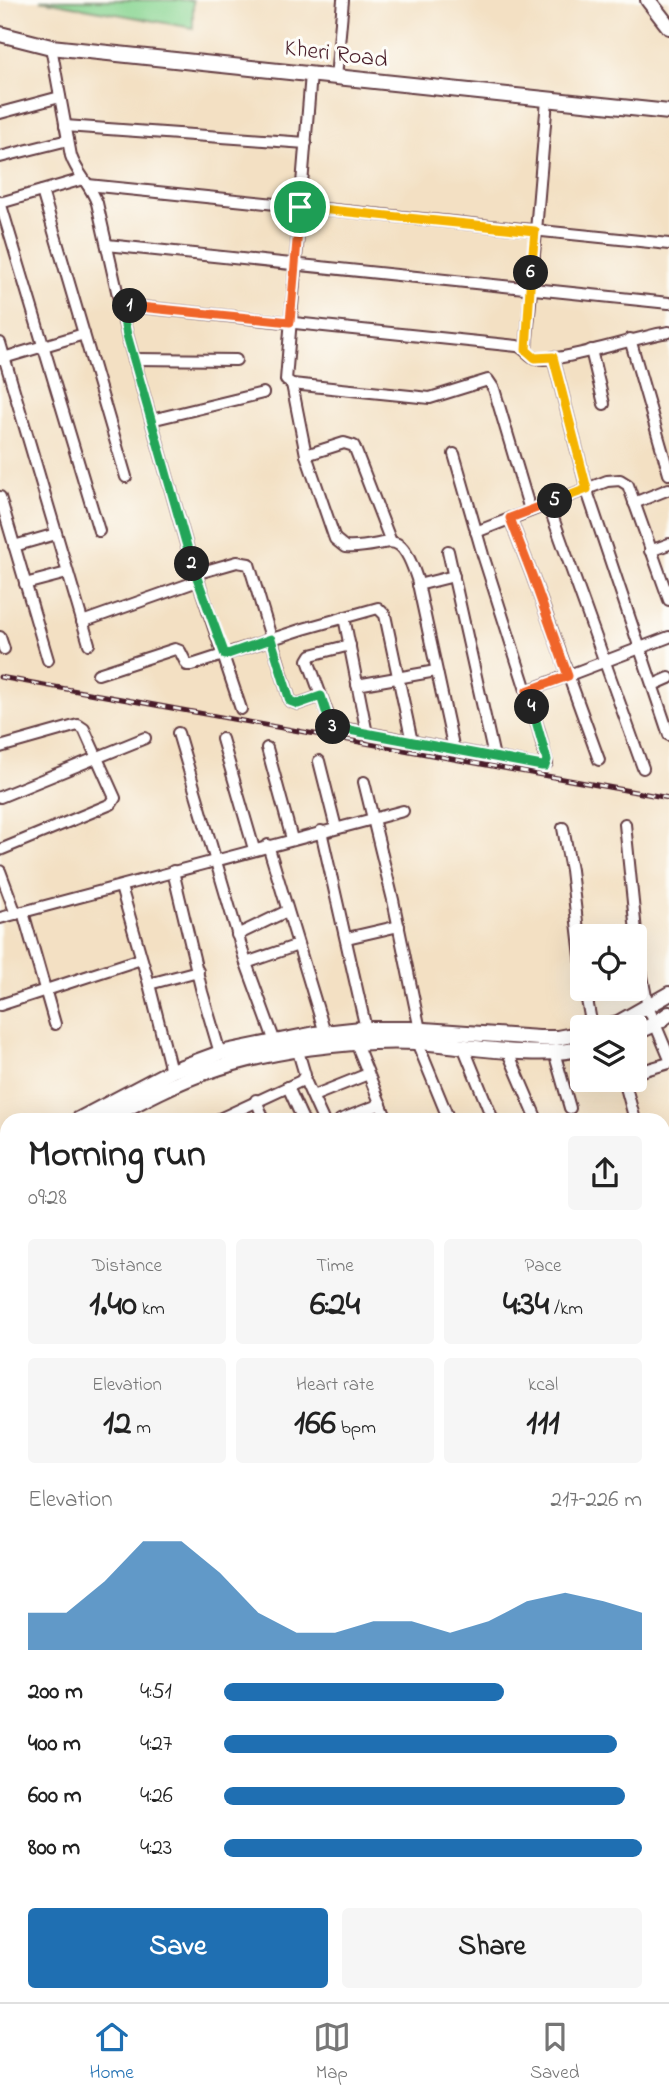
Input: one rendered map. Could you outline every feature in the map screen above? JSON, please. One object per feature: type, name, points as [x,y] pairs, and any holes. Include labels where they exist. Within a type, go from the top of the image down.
[{"type":"street","points":[[336,78],[343,0]]},
{"type":"street","points":[[648,0],[669,27]]},
{"type":"street","name":"Kheri Road","points":[[0,34],[51,47],[669,112]]},
{"type":"street","points":[[51,47],[74,166],[97,203],[151,420],[197,577],[241,709]]},
{"type":"street","points":[[311,74],[286,380],[292,384],[430,398],[488,380],[494,389],[530,510]]},
{"type":"street","points":[[0,113],[60,97]]},
{"type":"street","points":[[526,350],[547,100]]},
{"type":"street","points":[[65,126],[306,143]]},
{"type":"street","points":[[0,157],[68,139]]},
{"type":"street","points":[[99,531],[0,202],[86,182],[300,207],[669,244]]},
{"type":"street","points":[[43,191],[126,477]]},
{"type":"street","points":[[107,245],[669,303]]},
{"type":"street","points":[[121,306],[517,346],[535,358],[591,350],[669,332]]},
{"type":"street","points":[[2,359],[84,334]]},
{"type":"street","points":[[630,340],[669,474]]},
{"type":"street","points":[[0,344],[2,359],[89,644]]},
{"type":"street","points":[[591,350],[604,404]]},
{"type":"street","points":[[553,357],[587,489],[667,721],[669,735]]},
{"type":"street","points":[[134,359],[236,360]]},
{"type":"street","points":[[292,384],[306,455],[329,526],[339,544],[351,547],[391,542],[406,549],[418,585],[454,750]]},
{"type":"street","points":[[151,420],[263,393]]},
{"type":"street","points":[[306,455],[344,443],[354,446],[391,542]]},
{"type":"street","points":[[349,645],[309,657],[308,666],[332,726],[542,766],[547,763],[454,454]]},
{"type":"street","points":[[476,532],[607,481],[620,480],[628,485],[669,600]]},
{"type":"street","points":[[634,503],[669,489]]},
{"type":"street","points":[[0,497],[48,660]]},
{"type":"street","points":[[548,504],[643,768]]},
{"type":"street","points":[[510,518],[598,760]]},
{"type":"street","points":[[14,546],[56,534]]},
{"type":"street","points":[[650,551],[669,544]]},
{"type":"street","points":[[448,551],[494,757]]},
{"type":"street","points":[[82,622],[237,562],[249,564],[290,701],[298,704],[321,696]]},
{"type":"street","points":[[25,584],[67,573]]},
{"type":"street","points":[[418,585],[454,576]]},
{"type":"street","points":[[98,674],[175,649],[180,651],[189,666],[374,608],[383,612],[412,742]]},
{"type":"street","points":[[344,617],[367,734]]},
{"type":"street","points":[[527,691],[669,636]]},
{"type":"street","points":[[0,637],[4,649]]},
{"type":"street","points":[[357,685],[436,671]]},
{"type":"street","points":[[653,685],[669,678]]},
{"type":"street","points":[[0,747],[78,725],[84,729],[114,795],[113,802],[0,850]]},
{"type":"street","points":[[178,733],[246,963],[275,1042]]},
{"type":"street","points":[[0,797],[145,738]]},
{"type":"street","points":[[222,738],[254,849]]},
{"type":"street","points":[[267,748],[292,839]]},
{"type":"street","points":[[320,761],[336,828]]},
{"type":"street","points":[[364,782],[398,926],[419,1036],[446,1113]]},
{"type":"street","points":[[0,918],[403,811]]},
{"type":"street","points":[[625,824],[639,961],[652,1016],[668,1051]]},
{"type":"street","points":[[563,828],[578,924]]},
{"type":"street","points":[[321,831],[366,1029]]},
{"type":"street","points":[[268,845],[325,1033]]},
{"type":"street","points":[[173,871],[220,1053]]},
{"type":"street","points":[[1,875],[20,913],[46,988],[55,1024]]},
{"type":"street","points":[[121,887],[171,1071]]},
{"type":"street","points":[[237,934],[287,911]]},
{"type":"street","points":[[347,938],[398,926]]},
{"type":"street","points":[[246,963],[298,945]]},
{"type":"street","points":[[0,1005],[141,958]]},
{"type":"street","points":[[149,984],[198,971]]},
{"type":"street","points":[[647,1021],[669,994]]},
{"type":"street","points":[[647,1017],[669,1014]]},
{"type":"street","points":[[91,1113],[171,1071],[220,1053],[325,1033],[366,1029],[419,1036],[463,1046],[554,1052],[570,1050]]},
{"type":"street","points":[[119,1113],[207,1072],[298,1051],[419,1036],[557,1038],[570,1036]]},
{"type":"street","points":[[356,1043],[384,1113]]},
{"type":"street","points":[[463,1046],[491,1113]]},
{"type":"street","points":[[507,1050],[534,1113]]},
{"type":"street","points":[[298,1051],[305,1072],[304,1078],[320,1113]]},
{"type":"street","points":[[554,1052],[570,1108]]},
{"type":"street","points":[[647,1069],[669,1063]]},
{"type":"street","points":[[313,1096],[368,1074]]},
{"type":"street","points":[[231,1113],[304,1078]]},
{"type":"street","points":[[288,1087],[300,1113]]},
{"type":"street","points":[[627,1092],[633,1113]]},
{"type":"street","points":[[256,1100],[261,1113]]},
{"type":"street","points":[[358,1113],[381,1104]]},
{"type":"green space","points":[[40,0],[193,0],[193,28]]},
{"type":"railway","points":[[0,677],[669,798]]},
{"type":"route","points":[[300,207],[535,231],[526,350],[535,358],[553,357],[587,489],[510,518],[568,676],[527,691],[545,749],[545,766],[336,728],[330,724],[321,696],[298,704],[290,701],[271,639],[225,655],[188,550],[121,306],[290,322],[300,207]]}]
